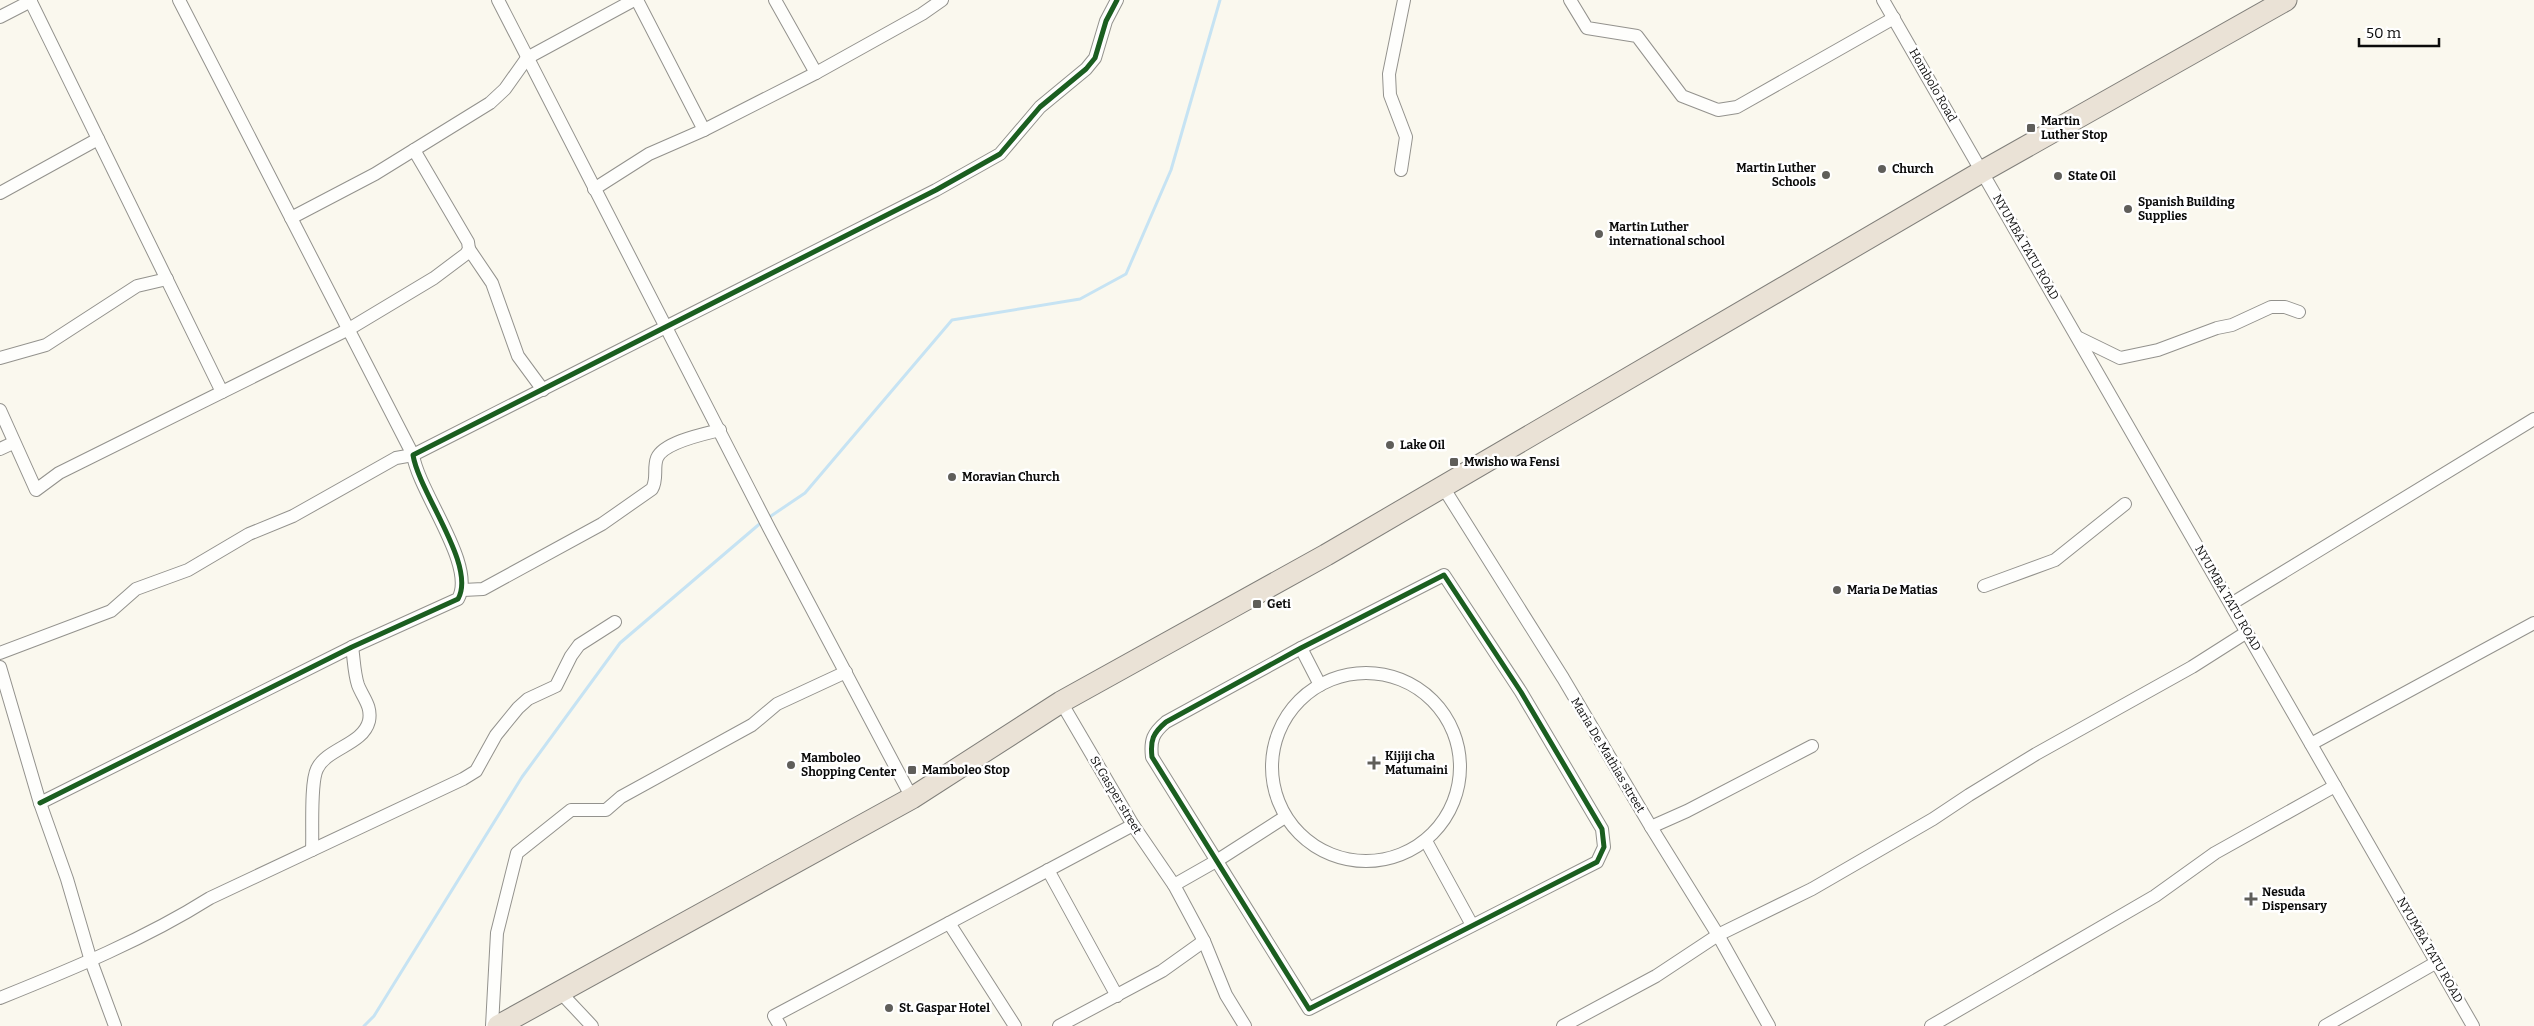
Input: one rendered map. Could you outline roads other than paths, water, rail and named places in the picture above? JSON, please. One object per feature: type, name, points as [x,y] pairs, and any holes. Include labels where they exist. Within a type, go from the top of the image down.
[{"type":"highway","points":[[498,1026],[912,798],[1061,702],[1326,555],[1983,171],[2286,0]]},
{"type":"street","points":[[0,17],[30,0],[222,392]]},
{"type":"street","points":[[40,803],[352,647],[450,604],[458,599],[463,590],[460,566],[419,476],[413,455],[180,0]]},
{"type":"street","points":[[498,0],[769,528],[912,798]]},
{"type":"street","points":[[291,218],[414,150],[490,103],[505,89],[527,58],[636,0],[704,130]]},
{"type":"street","points":[[775,0],[816,73]]},
{"type":"street","points":[[594,189],[648,154],[704,130],[816,73],[922,14],[942,0]]},
{"type":"street","points":[[0,653],[111,611],[136,589],[188,570],[249,534],[293,516],[396,458],[413,455],[543,390],[936,190],[1000,154],[1040,107],[1086,69],[1095,58],[1106,21],[1117,0]]},
{"type":"street","points":[[1401,170],[1406,137],[1390,95],[1389,74],[1404,0]]},
{"type":"street","points":[[1570,0],[1587,28],[1638,36],[1682,96],[1718,110],[1737,107],[1894,18]]},
{"type":"street","name":"Hombolo Road","points":[[1883,0],[1983,171]]},
{"type":"street","points":[[0,193],[98,139]]},
{"type":"street","points":[[414,150],[464,232],[469,249],[492,283],[518,356],[543,390]]},
{"type":"street","name":"NYUMBA TATU ROAD","points":[[1983,171],[2473,1026]]},
{"type":"street","points":[[0,410],[36,490],[59,473],[349,330],[434,278],[466,254],[469,249]]},
{"type":"street","points":[[0,358],[46,345],[137,286],[167,279]]},
{"type":"street","points":[[2078,338],[2120,358],[2158,350],[2232,324],[2271,307],[2285,307],[2299,312]]},
{"type":"street","points":[[2231,604],[2534,419]]},
{"type":"street","points":[[463,590],[483,589],[602,524],[652,488],[655,484],[656,461],[662,451],[675,443],[720,430]]},
{"type":"street","points":[[0,449],[13,442]]},
{"type":"street","name":"Maria De Mathias street","points":[[1443,487],[1542,643],[1651,827],[1718,935],[1770,1026]]},
{"type":"street","points":[[1984,586],[2055,560],[2124,504]]},
{"type":"street","points":[[1444,574],[1521,692],[1602,829],[1604,847],[1597,862],[1309,1009],[1218,860],[1152,757],[1150,745],[1154,732],[1166,722],[1300,648],[1444,574]]},
{"type":"street","points":[[0,998],[91,961],[186,913],[210,898],[422,800],[476,772],[496,736],[518,708],[528,699],[556,686],[571,656],[579,645],[615,622]]},
{"type":"street","points":[[2311,744],[2534,623]]},
{"type":"street","points":[[1563,1026],[1642,984],[1718,935],[1812,889],[1933,819],[2036,754],[2192,667],[2247,632]]},
{"type":"street","points":[[312,850],[314,783],[317,769],[322,762],[362,734],[369,722],[369,709],[358,686],[352,647]]},
{"type":"street","points":[[1300,648],[1320,685]]},
{"type":"street","points":[[0,667],[40,803],[67,879],[91,961],[115,1026]]},
{"type":"street","points":[[492,1026],[497,933],[517,853],[571,810],[606,810],[629,793],[752,724],[777,704],[846,672]]},
{"type":"street","points":[[1377,674],[1394,677],[1417,688],[1437,705],[1451,726],[1459,750],[1461,775],[1451,807],[1443,822],[1426,841],[1398,856],[1366,862],[1334,857],[1306,841],[1285,817],[1275,797],[1271,776],[1275,740],[1287,714],[1302,698],[1320,685],[1343,676],[1377,674]]},
{"type":"street","name":"St.Gasper street","points":[[1061,702],[1133,825],[1174,885],[1204,941],[1226,995],[1245,1026]]},
{"type":"street","points":[[1651,827],[1687,811],[1812,746]]},
{"type":"street","points":[[1931,1026],[2155,896],[2215,852],[2336,786]]},
{"type":"street","points":[[1174,885],[1218,860],[1285,817]]},
{"type":"street","points":[[780,1026],[774,1016],[1133,825]]},
{"type":"street","points":[[1426,841],[1472,925]]},
{"type":"street","points":[[1048,870],[1116,996]]},
{"type":"street","points":[[949,923],[1015,1026]]},
{"type":"street","points":[[1059,1026],[1162,972],[1204,941]]},
{"type":"street","points":[[2324,1026],[2437,962]]},
{"type":"street","points":[[560,992],[592,1026]]},
{"type":"waterway","points":[[768,518],[805,493],[952,320],[1080,299],[1126,274],[1171,170],[1220,0]]},
{"type":"waterway","points":[[364,1026],[374,1016],[522,777],[620,643],[763,521]]},
{"type":"place","name":"Martin Luther Stop","points":[[2031,128]]},
{"type":"place","name":"Church","points":[[1882,169]]},
{"type":"place","name":"Martin Luther Schools","points":[[1826,175]]},
{"type":"place","name":"State Oil","points":[[2058,176]]},
{"type":"place","name":"Spanish Building Supplies","points":[[2128,209]]},
{"type":"place","name":"Martin Luther international school","points":[[1599,234]]},
{"type":"place","name":"Lake Oil","points":[[1390,445]]},
{"type":"place","name":"Mwisho wa Fensi","points":[[1454,462]]},
{"type":"place","name":"Moravian Church","points":[[952,477]]},
{"type":"place","name":"Maria De Matias","points":[[1837,590]]},
{"type":"place","name":"Geti","points":[[1257,604]]},
{"type":"place","name":"Kijiji cha Matumaini","points":[[1374,763]]},
{"type":"place","name":"Mamboleo Shopping Center","points":[[791,765]]},
{"type":"place","name":"Mamboleo Stop","points":[[912,770]]},
{"type":"place","name":"Nesuda Dispensary","points":[[2251,899]]},
{"type":"place","name":"St. Gaspar Hotel","points":[[889,1008]]}]
